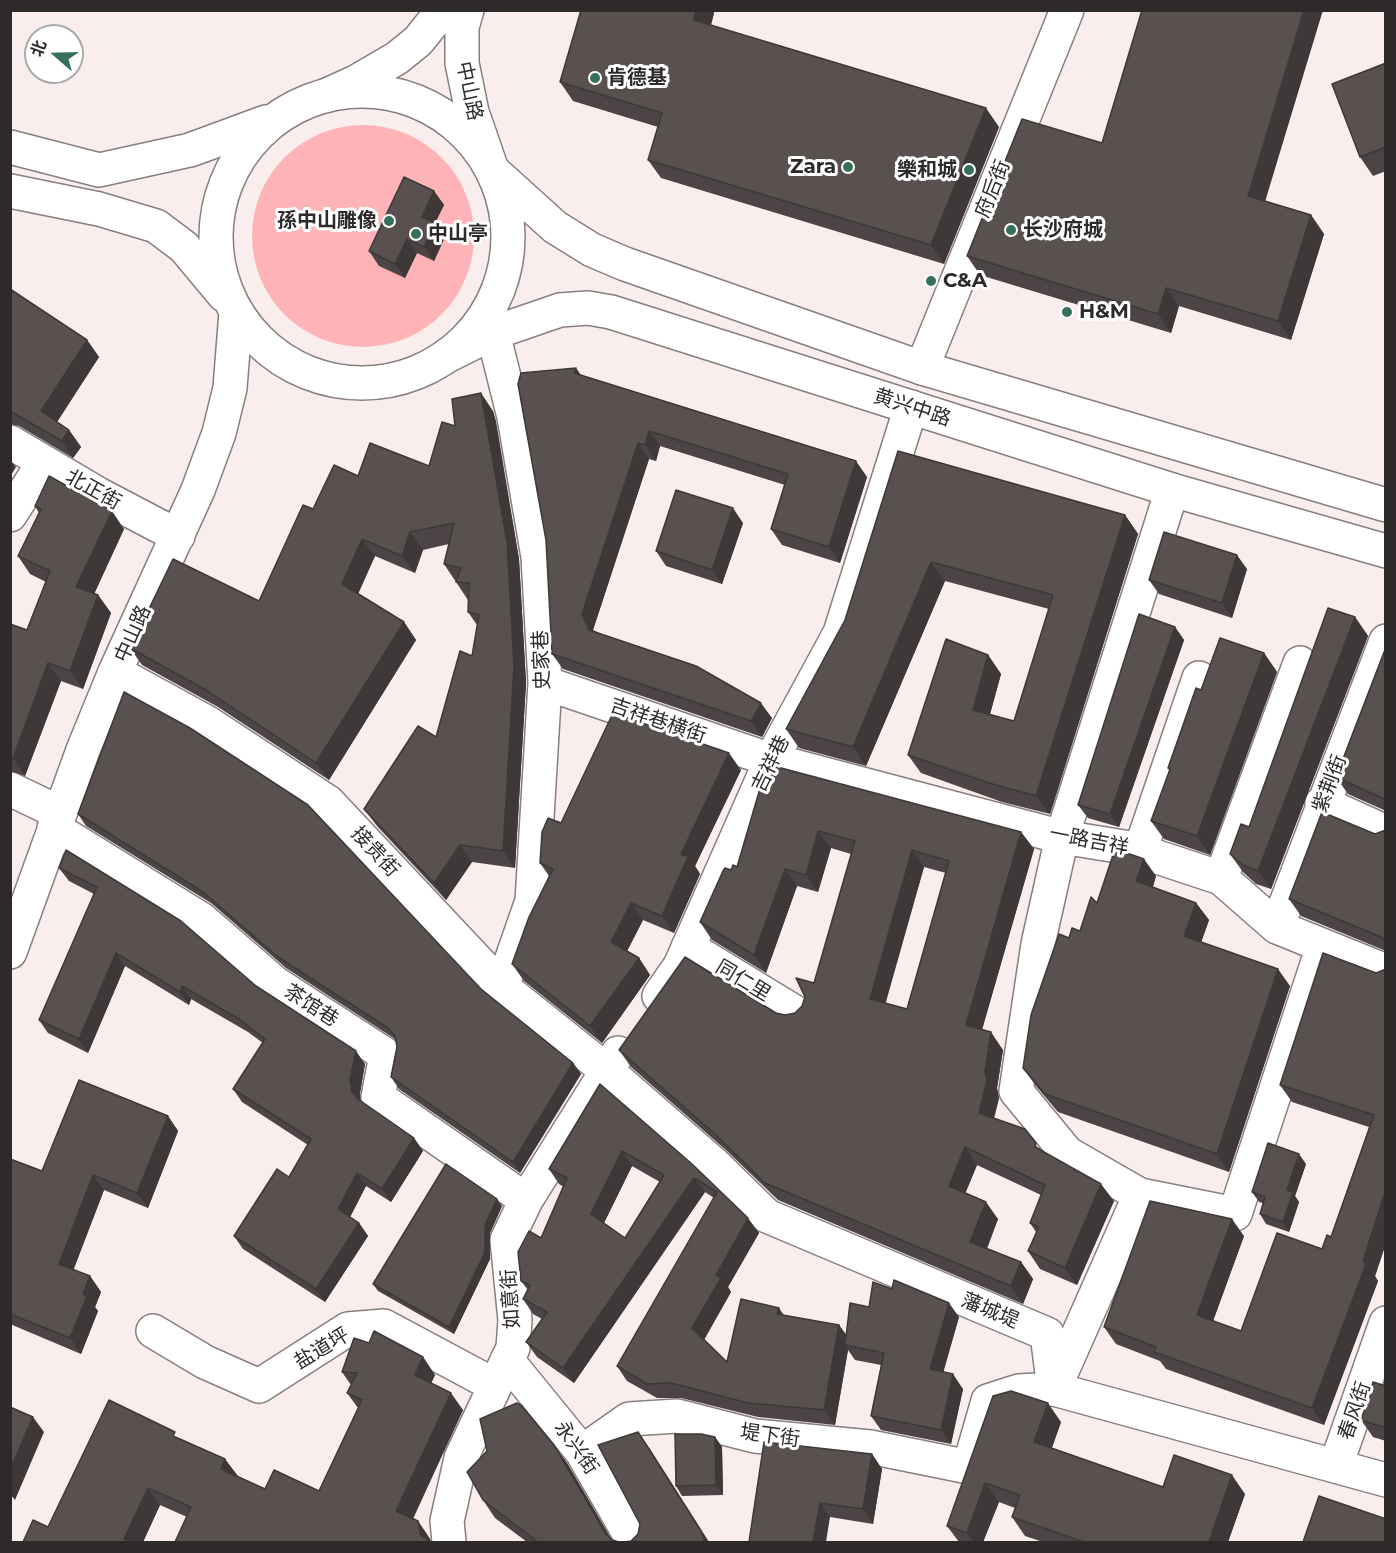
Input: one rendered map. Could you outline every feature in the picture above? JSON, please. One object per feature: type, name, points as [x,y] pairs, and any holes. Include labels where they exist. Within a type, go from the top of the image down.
[{"type":"street","points":[[10,147],[99,170],[190,150],[276,118],[300,104],[356,82],[397,58],[418,40],[443,10]]},
{"type":"street","name":"中山路","points":[[467,10],[462,27],[462,63],[472,112],[492,170]]},
{"type":"street","name":"府后街","points":[[922,368],[1066,10]]},
{"type":"street","points":[[10,191],[99,209],[156,226],[171,236],[201,266],[263,344],[279,358],[298,369],[329,379],[361,383],[383,382],[404,377],[443,358],[460,345],[487,311],[498,289],[505,266],[506,217],[492,170],[477,146],[458,126],[435,110],[409,98],[382,92],[354,90],[327,95]]},
{"type":"street","points":[[236,312],[225,289],[216,242],[222,195],[243,152],[276,118]]},
{"type":"street","name":"黄兴中路","points":[[492,170],[555,226],[609,258],[922,368],[1386,505]]},
{"type":"street","name":"黄兴中路","points":[[443,358],[493,333],[560,310],[588,308],[611,312],[1172,490],[1386,551]]},
{"type":"street","name":"中山路","points":[[10,952],[57,820],[115,672],[198,490],[225,412],[233,366],[236,312]]},
{"type":"street","name":"史家巷","points":[[493,333],[514,417],[538,557],[545,683],[532,902],[502,987]]},
{"type":"street","name":"吉祥巷","points":[[606,1070],[680,966],[771,760],[840,633],[911,407]]},
{"type":"street","name":"北正街","points":[[10,442],[178,536]]},
{"type":"street","points":[[10,515],[44,462]]},
{"type":"street","points":[[1172,490],[1062,837],[1038,944],[1016,1092],[1067,1153],[1140,1196],[1235,1214],[1323,946]]},
{"type":"street","name":"紫荆街","points":[[1277,927],[1322,803],[1386,641]]},
{"type":"street","points":[[1221,878],[1300,663]]},
{"type":"street","name":"接贵街","points":[[115,672],[208,723],[328,802],[502,987],[606,1070]]},
{"type":"street","points":[[1140,851],[1199,678]]},
{"type":"street","name":"吉祥巷横街","points":[[545,683],[771,760]]},
{"type":"street","name":"一路吉祥","points":[[771,760],[1062,837],[1140,851],[1221,878],[1277,927],[1386,971]]},
{"type":"street","points":[[10,789],[57,820]]},
{"type":"street","points":[[1322,803],[1386,832]]},
{"type":"street","name":"茶馆巷","points":[[57,820],[201,919],[275,983],[386,1055],[378,1097],[526,1200]]},
{"type":"street","name":"同仁里","points":[[688,947],[798,1014]]},
{"type":"street","name":"如意街","points":[[449,1542],[447,1521],[461,1458],[513,1348],[515,1320],[507,1240],[526,1200],[606,1070]]},
{"type":"street","name":"藩城堤","points":[[606,1070],[715,1165],[767,1216],[1047,1334],[1054,1389]]},
{"type":"street","points":[[1140,1196],[1054,1389],[1386,1480]]},
{"type":"street","name":"春风街","points":[[1335,1465],[1386,1323]]},
{"type":"street","name":"盐道坪","points":[[153,1331],[205,1362],[259,1386],[348,1329],[384,1326],[501,1373]]},
{"type":"street","name":"永兴街","points":[[501,1373],[582,1452],[634,1542]]},
{"type":"street","name":"堤下街","points":[[582,1452],[628,1419],[677,1416],[755,1436],[870,1447],[969,1467],[988,1401],[1019,1391],[1054,1389]]},
{"type":"shaded area","points":[[352,125],[374,125],[406,133],[442,157],[466,193],[472,214],[474,236],[472,258],[466,279],[442,315],[406,339],[374,347],[352,347],[320,339],[292,322],[277,307],[260,279],[252,247],[252,225],[260,193],[277,165],[292,150],[320,133]]},
{"type":"building","points":[[581,10],[696,10],[694,20],[986,108],[931,245],[648,160],[662,113],[560,82]]},
{"type":"building","points":[[1142,10],[1304,10],[1248,196],[1311,215],[1278,321],[1166,288],[1158,314],[967,256],[1022,119],[1102,143]]},
{"type":"building","points":[[1386,63],[1386,147],[1360,157],[1332,84]]},
{"type":"building","points":[[404,177],[434,191],[422,217],[435,223],[424,247],[407,239],[395,264],[369,251]]},
{"type":"building","points":[[10,289],[87,340],[41,411],[69,430],[62,441],[10,411]]},
{"type":"building","points":[[576,368],[574,373],[856,461],[829,547],[771,529],[788,474],[649,431],[645,445],[638,443],[582,614],[589,630],[696,666],[761,703],[751,721],[552,654],[546,540],[518,384],[521,373]]},
{"type":"building","points":[[481,393],[507,542],[514,665],[503,851],[460,845],[434,883],[364,809],[418,726],[436,737],[460,651],[472,656],[479,615],[468,612],[469,583],[456,582],[461,568],[444,564],[454,523],[410,532],[402,556],[362,539],[342,584],[404,622],[316,763],[206,690],[130,648],[173,559],[259,601],[303,505],[313,509],[334,465],[358,476],[370,443],[429,466],[442,422],[455,426],[452,399]]},
{"type":"building","points":[[898,451],[1125,515],[1036,796],[989,783],[908,755],[946,639],[988,655],[973,710],[1014,721],[1053,595],[931,562],[853,747],[786,729],[845,620]]},
{"type":"building","points":[[49,476],[112,511],[76,587],[98,595],[70,671],[48,663],[13,758],[10,757],[10,624],[27,630],[50,571],[18,556],[41,509],[35,506]]},
{"type":"building","points":[[676,490],[733,508],[712,570],[656,551]]},
{"type":"building","points":[[1164,532],[1237,555],[1222,603],[1149,580]]},
{"type":"building","points":[[1328,608],[1355,617],[1258,871],[1243,865],[1230,854],[1241,824],[1249,827]]},
{"type":"building","points":[[1139,614],[1175,627],[1110,814],[1078,805]]},
{"type":"building","points":[[1220,638],[1264,653],[1197,836],[1151,821],[1196,688],[1201,690]]},
{"type":"building","points":[[1386,647],[1386,801],[1336,777]]},
{"type":"building","points":[[124,692],[190,728],[308,805],[481,989],[573,1063],[513,1162],[391,1077],[397,1047],[395,1036],[388,1028],[278,957],[203,892],[78,814]]},
{"type":"building","points":[[613,713],[729,753],[681,854],[688,857],[662,916],[631,903],[611,942],[639,958],[590,1026],[512,964],[529,917],[553,869],[540,863],[542,832],[548,818],[561,823]]},
{"type":"building","points":[[770,765],[1021,832],[966,1025],[991,1032],[985,1071],[987,1081],[979,1113],[1025,1129],[1036,1143],[1035,1147],[1101,1184],[1065,1268],[1028,1251],[1039,1227],[1030,1223],[1045,1185],[965,1147],[949,1186],[986,1202],[970,1242],[1021,1262],[1011,1286],[765,1183],[715,1134],[619,1050],[685,957],[776,1013],[785,1015],[795,1013],[802,1006],[805,997],[796,978],[814,983],[855,841],[818,831],[806,875],[785,869],[754,955],[700,922],[725,868],[731,870],[733,865],[737,867],[761,785]],"holes":[[[912,850],[949,861],[907,1009],[870,999]]]},
{"type":"building","points":[[1322,812],[1375,834],[1386,830],[1386,940],[1289,899]]},
{"type":"building","points":[[1115,849],[1144,859],[1136,881],[1196,903],[1184,936],[1278,969],[1217,1154],[1045,1094],[1023,1068],[1031,1015],[1059,934],[1069,938],[1072,928],[1080,931],[1091,897],[1097,903]]},
{"type":"building","points":[[66,850],[181,921],[256,986],[356,1051],[350,1080],[352,1092],[358,1099],[414,1138],[382,1189],[357,1173],[338,1209],[359,1223],[316,1289],[234,1236],[277,1169],[289,1177],[311,1139],[233,1089],[265,1039],[239,1019],[182,986],[180,992],[116,953],[79,1039],[39,1020],[97,887],[59,868]]},
{"type":"building","points":[[1323,953],[1376,973],[1386,969],[1386,1189],[1363,1261],[1366,1264],[1312,1408],[1154,1352],[1156,1347],[1104,1327],[1150,1201],[1232,1219],[1197,1315],[1241,1331],[1277,1233],[1322,1249],[1327,1235],[1331,1237],[1374,1115],[1280,1085]]},
{"type":"building","points":[[79,1080],[168,1116],[137,1193],[93,1175],[59,1264],[90,1276],[83,1294],[87,1296],[70,1338],[10,1314],[10,1159],[42,1171]]},
{"type":"building","points":[[600,1084],[692,1164],[748,1218],[716,1275],[721,1278],[692,1328],[727,1362],[741,1299],[779,1308],[777,1314],[839,1325],[824,1410],[748,1403],[671,1383],[647,1384],[617,1366],[717,1192],[694,1178],[563,1368],[526,1342],[547,1312],[523,1299],[530,1285],[521,1281],[518,1252],[529,1231],[541,1238],[567,1178],[549,1169]],"holes":[[[622,1151],[664,1175],[625,1238],[591,1214]]]},
{"type":"building","points":[[1268,1143],[1299,1154],[1287,1190],[1293,1192],[1283,1222],[1260,1214],[1265,1197],[1252,1192]]},
{"type":"building","points":[[446,1164],[497,1199],[485,1225],[485,1252],[449,1327],[373,1284]]},
{"type":"building","points":[[894,1280],[949,1303],[930,1369],[953,1374],[941,1430],[871,1416],[884,1353],[845,1345],[850,1303],[869,1307],[873,1282],[892,1289]]},
{"type":"building","points":[[374,1331],[423,1357],[415,1375],[451,1393],[396,1511],[418,1521],[421,1535],[428,1542],[175,1542],[191,1507],[148,1488],[124,1539],[131,1542],[23,1542],[33,1520],[48,1527],[109,1400],[175,1432],[173,1436],[225,1459],[221,1469],[265,1489],[274,1470],[319,1491],[362,1400],[347,1393],[357,1373],[342,1372],[354,1338],[369,1343]]},
{"type":"building","points":[[1373,1382],[1386,1386],[1386,1428],[1361,1420]]},
{"type":"building","points":[[1011,1391],[1048,1403],[1034,1442],[1163,1487],[1174,1455],[1232,1475],[1209,1542],[1084,1542],[1012,1517],[1020,1495],[985,1483],[967,1533],[947,1526],[993,1396]]},
{"type":"building","points":[[517,1403],[554,1445],[606,1534],[612,1540],[619,1542],[538,1542],[483,1500],[467,1472],[487,1451],[480,1419]]},
{"type":"building","points":[[10,1407],[33,1417],[10,1470]]},
{"type":"building","points":[[638,1432],[701,1531],[705,1542],[624,1542],[631,1541],[638,1534],[640,1524],[598,1445]]},
{"type":"building","points":[[675,1434],[701,1434],[715,1437],[716,1485],[676,1486]]},
{"type":"building","points":[[764,1442],[872,1454],[863,1509],[820,1503],[813,1542],[749,1542]]},
{"type":"building","points":[[1319,1496],[1386,1519],[1386,1542],[1303,1542]]},
{"type":"place","name":"肯德基","points":[[595,78]]},
{"type":"place","name":"Zara","points":[[848,167]]},
{"type":"place","name":"樂和城","points":[[969,170]]},
{"type":"place","name":"孫中山雕像","points":[[389,221]]},
{"type":"place","name":"长沙府城","points":[[1011,230]]},
{"type":"place","name":"中山亭","points":[[416,234]]},
{"type":"place","name":"C&A","points":[[931,281]]},
{"type":"place","name":"H&M","points":[[1067,312]]}]
